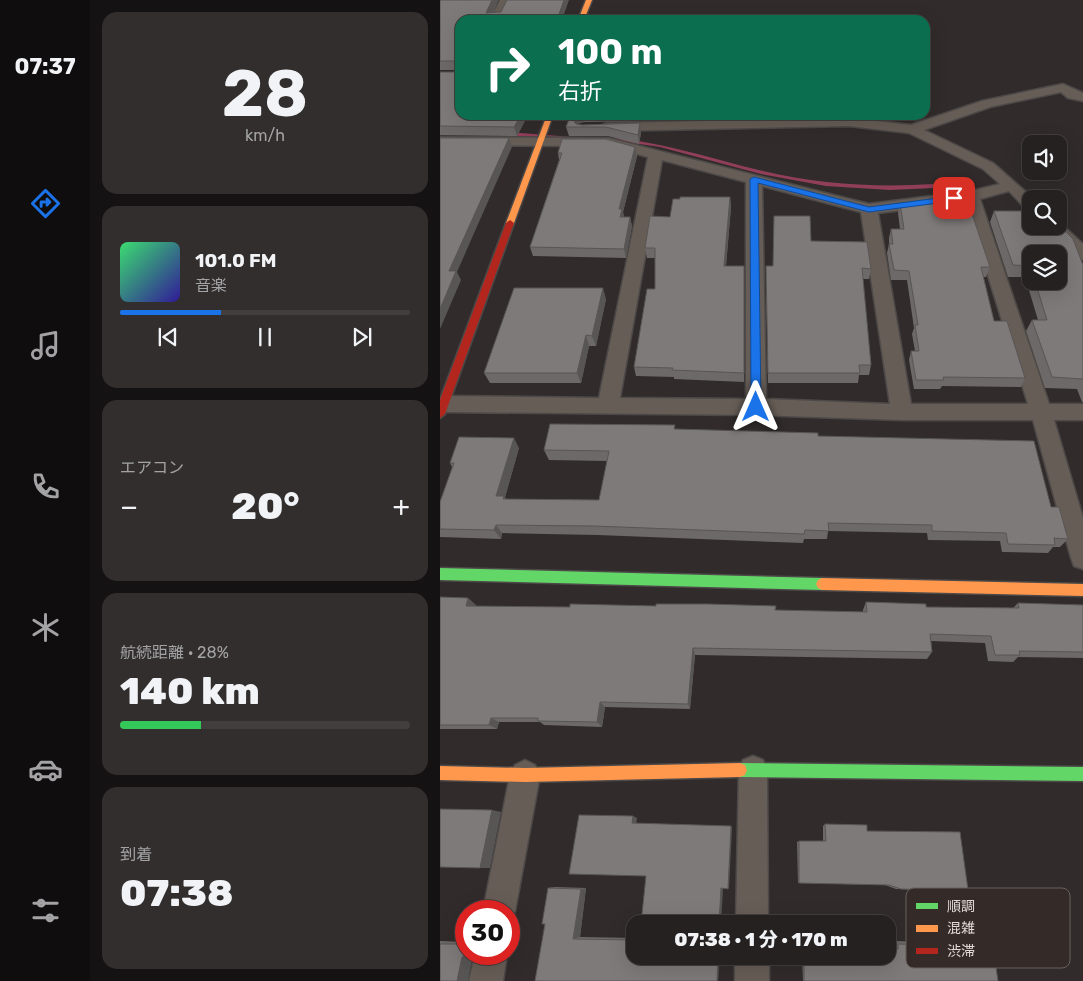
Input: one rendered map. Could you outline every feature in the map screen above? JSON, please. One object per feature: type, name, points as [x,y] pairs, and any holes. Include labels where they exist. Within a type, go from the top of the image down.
[{"type":"street","points":[[498,15],[506,0]]},
{"type":"street","points":[[583,15],[589,0]]},
{"type":"street","points":[[912,129],[987,104],[1063,88],[1073,95],[1083,97]]},
{"type":"street","points":[[596,127],[657,121],[848,122],[912,129],[988,166],[1022,196]]},
{"type":"street","points":[[440,128],[576,128]]},
{"type":"street","points":[[440,141],[546,129],[656,153],[869,209],[971,196],[1012,186]]},
{"type":"street","points":[[546,129],[442,409],[608,406],[756,407],[902,412],[1083,412]]},
{"type":"street","points":[[608,406],[656,153]]},
{"type":"street","points":[[754,179],[756,407]]},
{"type":"street","points":[[971,196],[1041,412],[1083,558]]},
{"type":"street","points":[[869,209],[902,412]]},
{"type":"street","points":[[1063,235],[1083,254]]},
{"type":"street","points":[[440,574],[1083,590]]},
{"type":"street","points":[[752,915],[753,770]]},
{"type":"street","points":[[440,773],[525,774],[753,770],[1083,774]]},
{"type":"street","points":[[501,900],[525,774]]},
{"type":"street","points":[[486,981],[489,965]]},
{"type":"street","points":[[752,965],[752,981]]},
{"type":"building","points":[[440,0],[492,0],[486,13],[501,12],[507,0],[564,0],[559,15],[455,15],[455,61],[440,61]]},
{"type":"building","points":[[440,72],[455,72],[455,120],[518,120],[514,127],[440,126]]},
{"type":"building","points":[[569,120],[582,125],[640,123],[638,135],[606,127],[566,127]]},
{"type":"building","points":[[440,138],[509,138],[449,271],[456,271],[440,309]]},
{"type":"building","points":[[562,139],[606,139],[635,147],[619,209],[622,209],[620,217],[630,217],[624,249],[530,247],[562,153],[558,153]]},
{"type":"building","points":[[680,197],[730,197],[724,266],[744,266],[744,373],[634,367],[647,289],[655,289],[655,248],[645,248],[650,216],[670,217],[673,199],[680,199]]},
{"type":"building","points":[[968,202],[990,267],[981,267],[994,321],[1007,321],[1025,378],[943,377],[944,380],[916,380],[911,351],[919,351],[915,325],[918,325],[909,271],[894,270],[889,244],[893,244],[891,229],[904,229],[900,203]]},
{"type":"building","points":[[994,211],[1022,211],[1022,235],[1067,235],[1067,233],[1073,239],[1083,265],[1083,379],[1052,377],[1032,320],[1047,320],[1038,290],[1067,290],[1067,245],[1022,245],[1022,266],[1013,265]]},
{"type":"building","points":[[774,216],[810,216],[811,241],[867,242],[871,269],[862,268],[871,365],[859,365],[860,373],[768,373],[766,266],[773,266]]},
{"type":"building","points":[[514,288],[603,288],[592,336],[586,335],[577,373],[484,373]]},
{"type":"building","points":[[550,424],[675,425],[674,429],[818,433],[818,436],[1034,441],[1051,507],[1059,507],[1068,539],[1054,538],[1055,545],[1008,544],[1006,533],[932,531],[932,525],[828,523],[829,531],[805,530],[804,534],[594,526],[496,525],[494,530],[440,529],[440,502],[454,463],[450,463],[459,437],[514,438],[496,496],[504,496],[503,499],[599,500],[609,451],[544,450]]},
{"type":"building","points":[[440,597],[468,598],[466,606],[570,607],[570,604],[656,606],[656,604],[708,604],[776,606],[775,610],[867,612],[866,602],[926,604],[926,607],[1019,608],[1018,603],[1083,605],[1083,652],[1019,651],[1020,655],[995,655],[991,636],[930,634],[932,652],[693,648],[688,704],[600,702],[597,722],[538,721],[538,718],[491,718],[489,725],[440,725]]},
{"type":"building","points":[[440,809],[492,810],[480,868],[440,867]]},
{"type":"building","points":[[579,815],[633,816],[632,823],[731,826],[728,889],[721,888],[720,915],[642,915],[646,876],[569,874]]},
{"type":"building","points":[[825,824],[867,825],[867,831],[960,832],[968,888],[901,889],[889,885],[799,883],[799,841],[826,841]]},
{"type":"building","points":[[548,888],[581,889],[573,939],[626,940],[626,965],[718,965],[717,981],[535,981],[545,924],[542,924]]},
{"type":"building","points":[[440,944],[455,944],[455,965],[460,965],[457,981],[440,981]]},
{"type":"building","points":[[898,944],[906,944],[906,968],[996,968],[998,981],[804,981],[804,965],[896,965],[896,949],[898,949]]},
{"type":"waterway","points":[[508,134],[572,139]]},
{"type":"waterway","points":[[598,139],[639,142],[680,150],[761,172],[804,181],[890,188],[934,186]]},
{"type":"traffic: fast","points":[[440,574],[822,584]]},
{"type":"traffic: fast","points":[[740,770],[1083,774]]},
{"type":"traffic: slow","points":[[583,15],[589,0]]},
{"type":"traffic: slow","points":[[510,223],[548,120]]},
{"type":"traffic: slow","points":[[822,584],[1083,590]]},
{"type":"traffic: slow","points":[[440,773],[525,775],[740,770]]},
{"type":"traffic: jam","points":[[440,414],[510,223]]},
{"type":"route","points":[[756,407],[754,179],[869,209],[954,198]]}]
